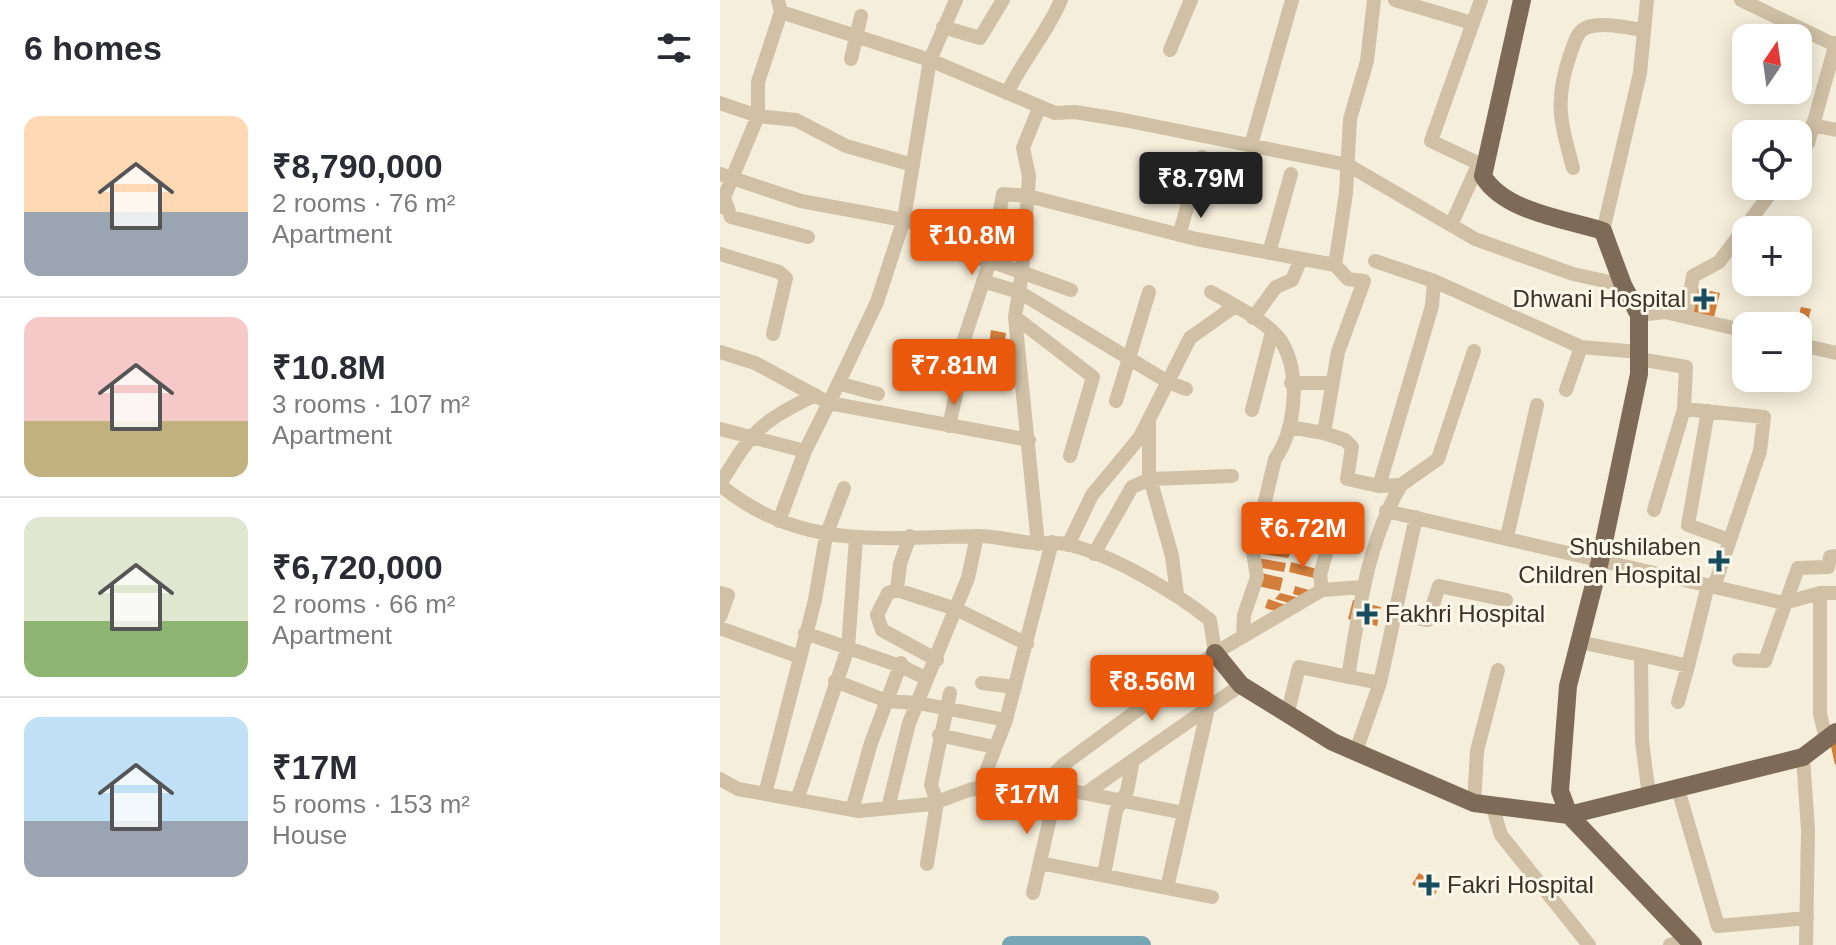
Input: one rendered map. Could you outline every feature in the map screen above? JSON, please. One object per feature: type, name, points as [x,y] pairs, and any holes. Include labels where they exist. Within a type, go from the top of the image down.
[{"type":"main road","points":[[1522,0],[1482,164],[1483,176],[1499,195],[1603,231],[1623,285],[1639,315],[1639,374],[1600,561],[1568,686],[1560,791],[1569,815],[1691,942]]},
{"type":"main road","points":[[1215,653],[1241,685],[1288,711],[1333,742],[1483,804],[1569,815],[1803,757],[1831,735]]},
{"type":"street","points":[[779,521],[805,451],[841,384],[877,302],[904,219],[930,60],[956,0]]},
{"type":"street","points":[[943,27],[980,38],[1003,0]]},
{"type":"street","points":[[1007,93],[1022,61],[1053,18],[1061,0]]},
{"type":"street","points":[[1170,50],[1191,0]]},
{"type":"street","points":[[1251,145],[1292,0]]},
{"type":"street","points":[[1335,265],[1348,165],[1350,119],[1367,61],[1374,0]]},
{"type":"street","points":[[1395,0],[1472,23]]},
{"type":"street","points":[[1451,225],[1482,164],[1431,141],[1481,0]]},
{"type":"street","points":[[1603,231],[1640,73],[1647,0]]},
{"type":"street","points":[[1741,0],[1836,44],[1812,125],[1836,130]]},
{"type":"street","points":[[808,237],[731,217],[722,202],[726,176],[758,116],[758,82],[779,6],[930,60],[1039,108],[1348,165],[1475,239],[1573,274],[1623,285]]},
{"type":"street","points":[[851,59],[861,16]]},
{"type":"street","points":[[1573,168],[1558,111],[1560,84],[1577,36],[1592,26],[1644,30]]},
{"type":"street","points":[[720,103],[758,116],[796,120],[846,146],[913,165]]},
{"type":"street","points":[[979,790],[1006,720],[1027,644],[1045,543],[1015,317],[1022,273],[1029,176],[1023,148],[1039,108]]},
{"type":"street","points":[[1179,235],[1202,157]]},
{"type":"street","points":[[1269,253],[1291,174]]},
{"type":"street","points":[[726,176],[801,201],[936,226],[932,248],[990,261],[1071,290]]},
{"type":"street","points":[[949,426],[956,394],[950,382],[990,261],[1003,194],[1028,196],[1179,235],[1335,265],[1348,279],[1364,281],[1338,352],[1324,433]]},
{"type":"street","points":[[1686,317],[1693,276],[1719,262],[1766,200]]},
{"type":"street","points":[[720,254],[779,272],[786,278],[773,334]]},
{"type":"street","points":[[1253,318],[1276,287],[1292,280],[1301,259]]},
{"type":"street","points":[[1375,261],[1434,281],[1581,347],[1639,355],[1686,367],[1684,409],[1654,510]]},
{"type":"street","points":[[983,281],[1019,292],[1168,382],[1186,389]]},
{"type":"street","points":[[1379,486],[1432,306],[1434,281]]},
{"type":"street","points":[[1116,401],[1149,292]]},
{"type":"street","points":[[1211,292],[1281,339],[1289,359],[1294,408],[1283,447],[1275,459],[1253,552],[1257,577],[1244,615],[1243,637]]},
{"type":"street","points":[[1068,545],[1092,495],[1140,437],[1190,338],[1235,306]]},
{"type":"street","points":[[1639,315],[1665,312],[1732,328]]},
{"type":"street","points":[[1015,317],[1093,377],[1070,456]]},
{"type":"street","points":[[1252,410],[1272,332]]},
{"type":"street","points":[[1566,390],[1581,347]]},
{"type":"street","points":[[1812,347],[1836,353]]},
{"type":"street","points":[[1348,677],[1363,587],[1386,511],[1401,485],[1438,459],[1474,351]]},
{"type":"street","points":[[720,352],[755,363],[829,403],[1029,440]]},
{"type":"street","points":[[1291,383],[1331,383]]},
{"type":"street","points":[[841,384],[878,394]]},
{"type":"street","points":[[815,395],[770,418],[749,437],[720,484],[746,507],[826,536],[977,536],[1068,545],[1094,554],[1177,594],[1210,620],[1215,653]]},
{"type":"street","points":[[1507,537],[1537,405]]},
{"type":"street","points":[[1678,702],[1711,586],[1760,451],[1764,417],[1684,409]]},
{"type":"street","points":[[1708,411],[1688,525],[1729,540]]},
{"type":"street","points":[[1149,419],[1150,479],[1172,556],[1177,594]]},
{"type":"street","points":[[1289,427],[1345,440],[1352,447],[1347,479],[1379,486],[1401,485]]},
{"type":"street","points":[[720,429],[805,451]]},
{"type":"street","points":[[1094,554],[1132,487],[1150,479],[1232,476]]},
{"type":"street","points":[[765,794],[794,682],[797,656],[826,536],[844,488]]},
{"type":"street","points":[[1386,511],[1784,603],[1820,593],[1836,593]]},
{"type":"street","points":[[1322,590],[1320,575],[1337,514]]},
{"type":"street","points":[[1356,751],[1380,683],[1416,517]]},
{"type":"street","points":[[897,590],[900,564],[910,536]]},
{"type":"street","points":[[888,808],[909,723],[968,578],[977,536]]},
{"type":"street","points":[[798,797],[848,648],[856,538]]},
{"type":"street","points":[[1739,660],[1765,661],[1798,568],[1828,567],[1830,557],[1836,556]]},
{"type":"street","points":[[1394,614],[1428,620],[1439,586],[1506,600]]},
{"type":"street","points":[[1033,893],[1050,786],[1063,765],[1215,653],[1322,590],[1363,587]]},
{"type":"street","points":[[937,660],[882,630],[877,615],[888,593],[897,590],[956,609],[1027,644]]},
{"type":"street","points":[[720,593],[728,595],[720,617]]},
{"type":"street","points":[[1820,593],[1820,714],[1831,735]]},
{"type":"street","points":[[720,628],[797,656]]},
{"type":"street","points":[[805,633],[900,666],[927,679]]},
{"type":"street","points":[[1579,642],[1688,666]]},
{"type":"street","points":[[1641,655],[1642,742],[1649,796]]},
{"type":"street","points":[[852,810],[900,666]]},
{"type":"street","points":[[1288,711],[1299,667],[1380,683]]},
{"type":"street","points":[[1498,670],[1477,751],[1483,804],[1501,835],[1589,945]]},
{"type":"street","points":[[835,681],[887,701],[948,701],[1006,720]]},
{"type":"street","points":[[982,683],[1015,687]]},
{"type":"street","points":[[1086,793],[1241,685]]},
{"type":"street","points":[[927,864],[937,802],[931,785],[948,701]]},
{"type":"street","points":[[1167,888],[1208,708]]},
{"type":"street","points":[[939,735],[994,747]]},
{"type":"street","points":[[1803,757],[1808,830],[1806,945]]},
{"type":"street","points":[[1104,875],[1116,811],[1133,760]]},
{"type":"street","points":[[720,779],[738,789],[798,797],[852,810],[937,802],[979,790],[1007,792],[1050,786],[1184,813]]},
{"type":"street","points":[[1678,789],[1718,926],[1807,918]]},
{"type":"street","points":[[1040,863],[1212,897]]},
{"type":"street","points":[[1670,945],[1691,942]]},
{"type":"building","points":[[1697,288],[1720,293],[1713,321],[1690,315]]},
{"type":"building","points":[[1801,307],[1811,309],[1810,312],[1800,312]]},
{"type":"building","points":[[991,330],[1006,333],[1004,349],[989,346]]},
{"type":"building","points":[[1257,544],[1292,550],[1288,558],[1256,553]]},
{"type":"building","points":[[1258,558],[1286,563],[1284,572],[1256,567]]},
{"type":"building","points":[[1291,562],[1317,569],[1314,578],[1289,572]]},
{"type":"building","points":[[1262,573],[1283,578],[1280,591],[1258,586]]},
{"type":"building","points":[[1295,586],[1309,590],[1307,598],[1293,594]]},
{"type":"building","points":[[1280,593],[1300,598],[1296,605],[1275,599]]},
{"type":"building","points":[[1268,599],[1289,606],[1281,613],[1265,608]]},
{"type":"building","points":[[1353,600],[1381,607],[1377,626],[1348,619]]},
{"type":"building","points":[[1836,740],[1836,764],[1835,765],[1830,742]]},
{"type":"building","points":[[1419,873],[1440,886],[1433,897],[1412,884]]},
{"type":"waterway","points":[[1011,945],[1142,945]]},
{"type":"place","name":"Dhwani Hospital","points":[[1704,299]]},
{"type":"place","name":"Shushilaben Children Hospital","points":[[1719,561]]},
{"type":"place","name":"Fakhri Hospital","points":[[1367,614]]},
{"type":"place","name":"Fakri Hospital","points":[[1429,885]]}]
